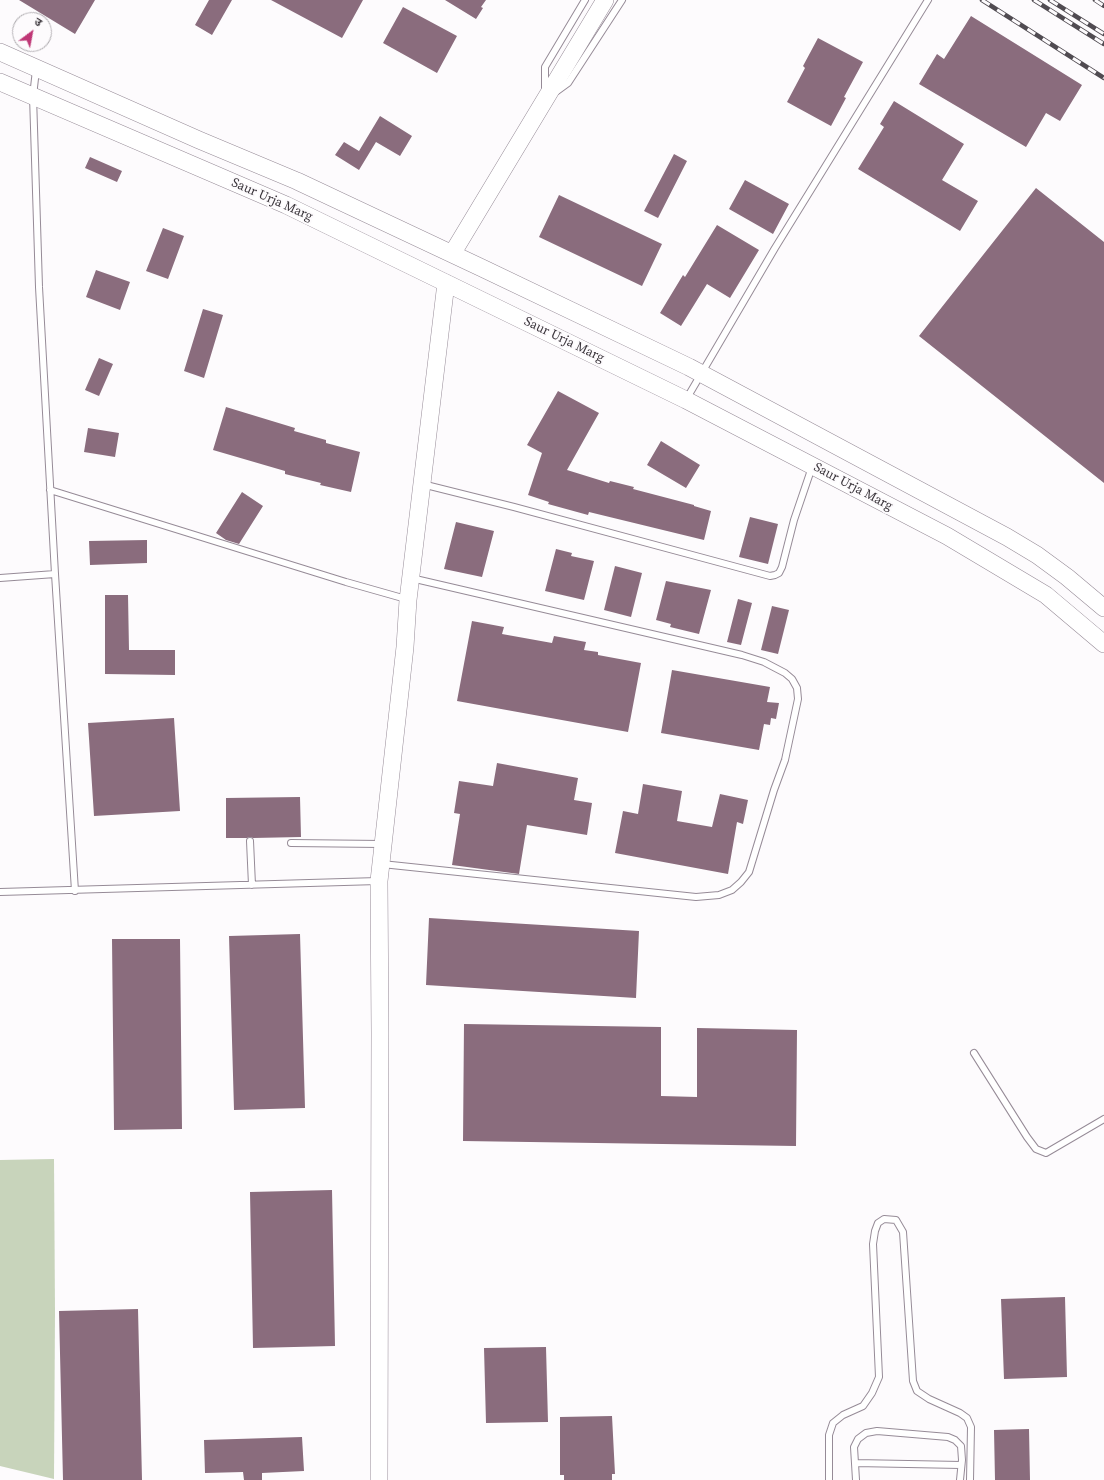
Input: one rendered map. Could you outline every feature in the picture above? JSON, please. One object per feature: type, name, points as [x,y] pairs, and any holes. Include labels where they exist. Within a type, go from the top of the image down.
[{"type":"street","points":[[452,254],[605,0]]},
{"type":"street","name":"Saur Urja Marg","points":[[0,52],[37,67],[199,140],[297,181],[602,325],[701,374],[1007,537],[1037,555],[1067,577],[1104,608]]},
{"type":"street","name":"Saur Urja Marg","points":[[0,82],[286,205],[686,400],[947,536],[1033,586],[1098,638]]},
{"type":"street","points":[[379,1480],[379,881],[405,647],[408,600],[446,283]]},
{"type":"street","points":[[1098,638],[1104,619]]},
{"type":"lane","points":[[546,98],[545,67],[585,0]]},
{"type":"lane","points":[[546,98],[568,83],[622,0]]},
{"type":"lane","points":[[686,400],[776,248],[928,0]]},
{"type":"lane","points":[[37,67],[33,96],[39,287],[75,891]]},
{"type":"lane","points":[[422,484],[514,507],[770,576],[779,573],[782,567],[794,520],[813,465]]},
{"type":"lane","points":[[50,490],[408,600]]},
{"type":"lane","points":[[0,578],[55,574]]},
{"type":"lane","points":[[380,864],[696,897],[719,895],[732,890],[749,872],[776,784],[785,760],[798,699],[797,688],[792,679],[785,673],[764,662],[742,655],[411,578]]},
{"type":"lane","points":[[250,841],[252,885]]},
{"type":"lane","points":[[291,843],[383,844]]},
{"type":"lane","points":[[0,892],[379,881]]},
{"type":"lane","points":[[974,1053],[1036,1150],[1046,1153],[1104,1119]]},
{"type":"lane","points":[[829,1480],[829,1435],[833,1423],[843,1415],[863,1406],[872,1394],[879,1377],[873,1244],[878,1223],[884,1219],[896,1220],[903,1232],[913,1381],[917,1391],[929,1399],[960,1413],[967,1418],[971,1427],[970,1480]]},
{"type":"lane","points":[[856,1480],[854,1447],[858,1439],[866,1433],[877,1431],[948,1436],[955,1440],[961,1446],[960,1480]]},
{"type":"lane","points":[[855,1463],[961,1465]]},
{"type":"green space","points":[[54,1159],[54,1479],[0,1466],[0,1160]]},
{"type":"building","points":[[19,0],[95,0],[75,34],[52,20],[52,12],[39,12]]},
{"type":"building","points":[[209,0],[232,0],[212,35],[195,25]]},
{"type":"building","points":[[271,0],[363,0],[342,38]]},
{"type":"building","points":[[445,0],[486,0],[476,19]]},
{"type":"building","points":[[403,7],[457,36],[437,73],[383,43]]},
{"type":"building","points":[[971,16],[1082,85],[1060,121],[1046,113],[1026,147],[919,84],[937,54],[944,59]]},
{"type":"building","points":[[818,38],[863,62],[844,97],[846,98],[831,126],[787,102],[805,68],[803,66]]},
{"type":"building","points":[[894,101],[964,144],[942,180],[978,201],[960,231],[858,169],[884,127],[880,124]]},
{"type":"building","points":[[380,116],[412,136],[400,156],[376,142],[359,170],[335,155],[344,142],[359,151]]},
{"type":"building","points":[[674,154],[687,161],[658,218],[644,211]]},
{"type":"building","points":[[90,157],[122,171],[117,182],[85,168]]},
{"type":"building","points":[[745,180],[789,204],[773,234],[729,209]]},
{"type":"building","points":[[1036,188],[1104,242],[1104,483],[919,336]]},
{"type":"building","points":[[559,195],[662,244],[642,286],[539,237]]},
{"type":"building","points":[[717,225],[759,250],[730,298],[707,284],[681,326],[660,313],[683,275],[685,277]]},
{"type":"building","points":[[163,228],[184,236],[168,279],[146,271]]},
{"type":"building","points":[[96,270],[130,282],[120,310],[86,297]]},
{"type":"building","points":[[203,309],[223,315],[204,378],[184,371]]},
{"type":"building","points":[[99,358],[113,364],[99,396],[85,390]]},
{"type":"building","points":[[558,391],[599,413],[567,470],[609,483],[610,481],[634,487],[633,489],[711,511],[704,540],[589,512],[588,515],[548,504],[549,502],[528,495],[542,453],[527,445]]},
{"type":"building","points":[[226,407],[295,428],[294,431],[326,440],[326,443],[360,452],[351,492],[320,485],[321,483],[285,474],[285,471],[213,450]]},
{"type":"building","points":[[88,428],[119,433],[115,457],[84,452]]},
{"type":"building","points":[[661,441],[700,465],[686,488],[647,465]]},
{"type":"building","points":[[242,492],[263,506],[239,544],[226,540],[216,533]]},
{"type":"building","points":[[750,517],[778,524],[768,564],[739,557]]},
{"type":"building","points":[[456,522],[494,531],[482,577],[444,569]]},
{"type":"building","points":[[147,540],[147,563],[90,565],[89,541]]},
{"type":"building","points":[[556,549],[572,553],[571,556],[594,561],[584,600],[545,591]]},
{"type":"building","points":[[615,566],[642,573],[631,617],[604,610]]},
{"type":"building","points":[[666,581],[711,590],[699,634],[670,627],[671,624],[656,620]]},
{"type":"building","points":[[105,595],[128,595],[129,650],[175,650],[175,675],[105,674]]},
{"type":"building","points":[[738,599],[752,603],[741,645],[727,642]]},
{"type":"building","points":[[772,606],[789,610],[778,654],[761,650]]},
{"type":"building","points":[[472,621],[504,627],[502,634],[552,643],[554,636],[586,642],[584,650],[598,652],[598,655],[641,663],[628,732],[457,701]]},
{"type":"building","points":[[672,670],[770,687],[767,702],[779,703],[776,719],[771,718],[770,725],[764,724],[759,750],[661,733]]},
{"type":"building","points":[[174,718],[180,811],[94,816],[88,723]]},
{"type":"building","points":[[497,763],[578,778],[574,800],[592,803],[587,835],[527,825],[519,874],[452,865],[460,814],[454,813],[459,781],[493,786]]},
{"type":"building","points":[[643,784],[682,791],[677,821],[712,827],[720,794],[748,800],[743,824],[737,822],[728,874],[615,853],[623,811],[638,814]]},
{"type":"building","points":[[300,797],[301,837],[226,838],[226,798]]},
{"type":"building","points":[[429,918],[639,931],[636,998],[426,985]]},
{"type":"building","points":[[300,934],[305,1108],[234,1110],[229,936]]},
{"type":"building","points":[[112,939],[180,939],[182,1129],[114,1130]]},
{"type":"building","points":[[464,1024],[661,1027],[661,1096],[697,1097],[697,1028],[797,1030],[796,1146],[463,1141]]},
{"type":"building","points":[[332,1190],[335,1346],[253,1348],[250,1192]]},
{"type":"building","points":[[1065,1297],[1067,1377],[1004,1379],[1001,1299]]},
{"type":"building","points":[[138,1309],[142,1480],[63,1480],[59,1311]]},
{"type":"building","points":[[546,1347],[548,1422],[486,1423],[484,1348]]},
{"type":"building","points":[[612,1416],[615,1474],[612,1474],[612,1480],[564,1480],[564,1475],[560,1475],[560,1417]]},
{"type":"building","points":[[1029,1429],[1030,1480],[995,1480],[994,1430]]},
{"type":"building","points":[[302,1437],[304,1471],[262,1473],[262,1480],[244,1480],[243,1472],[205,1473],[204,1440]]},
{"type":"railway","points":[[982,0],[1104,78]]},
{"type":"railway","points":[[1034,0],[1104,44]]},
{"type":"railway","points":[[1050,0],[1104,34]]},
{"type":"railway","points":[[1095,0],[1104,6]]}]
